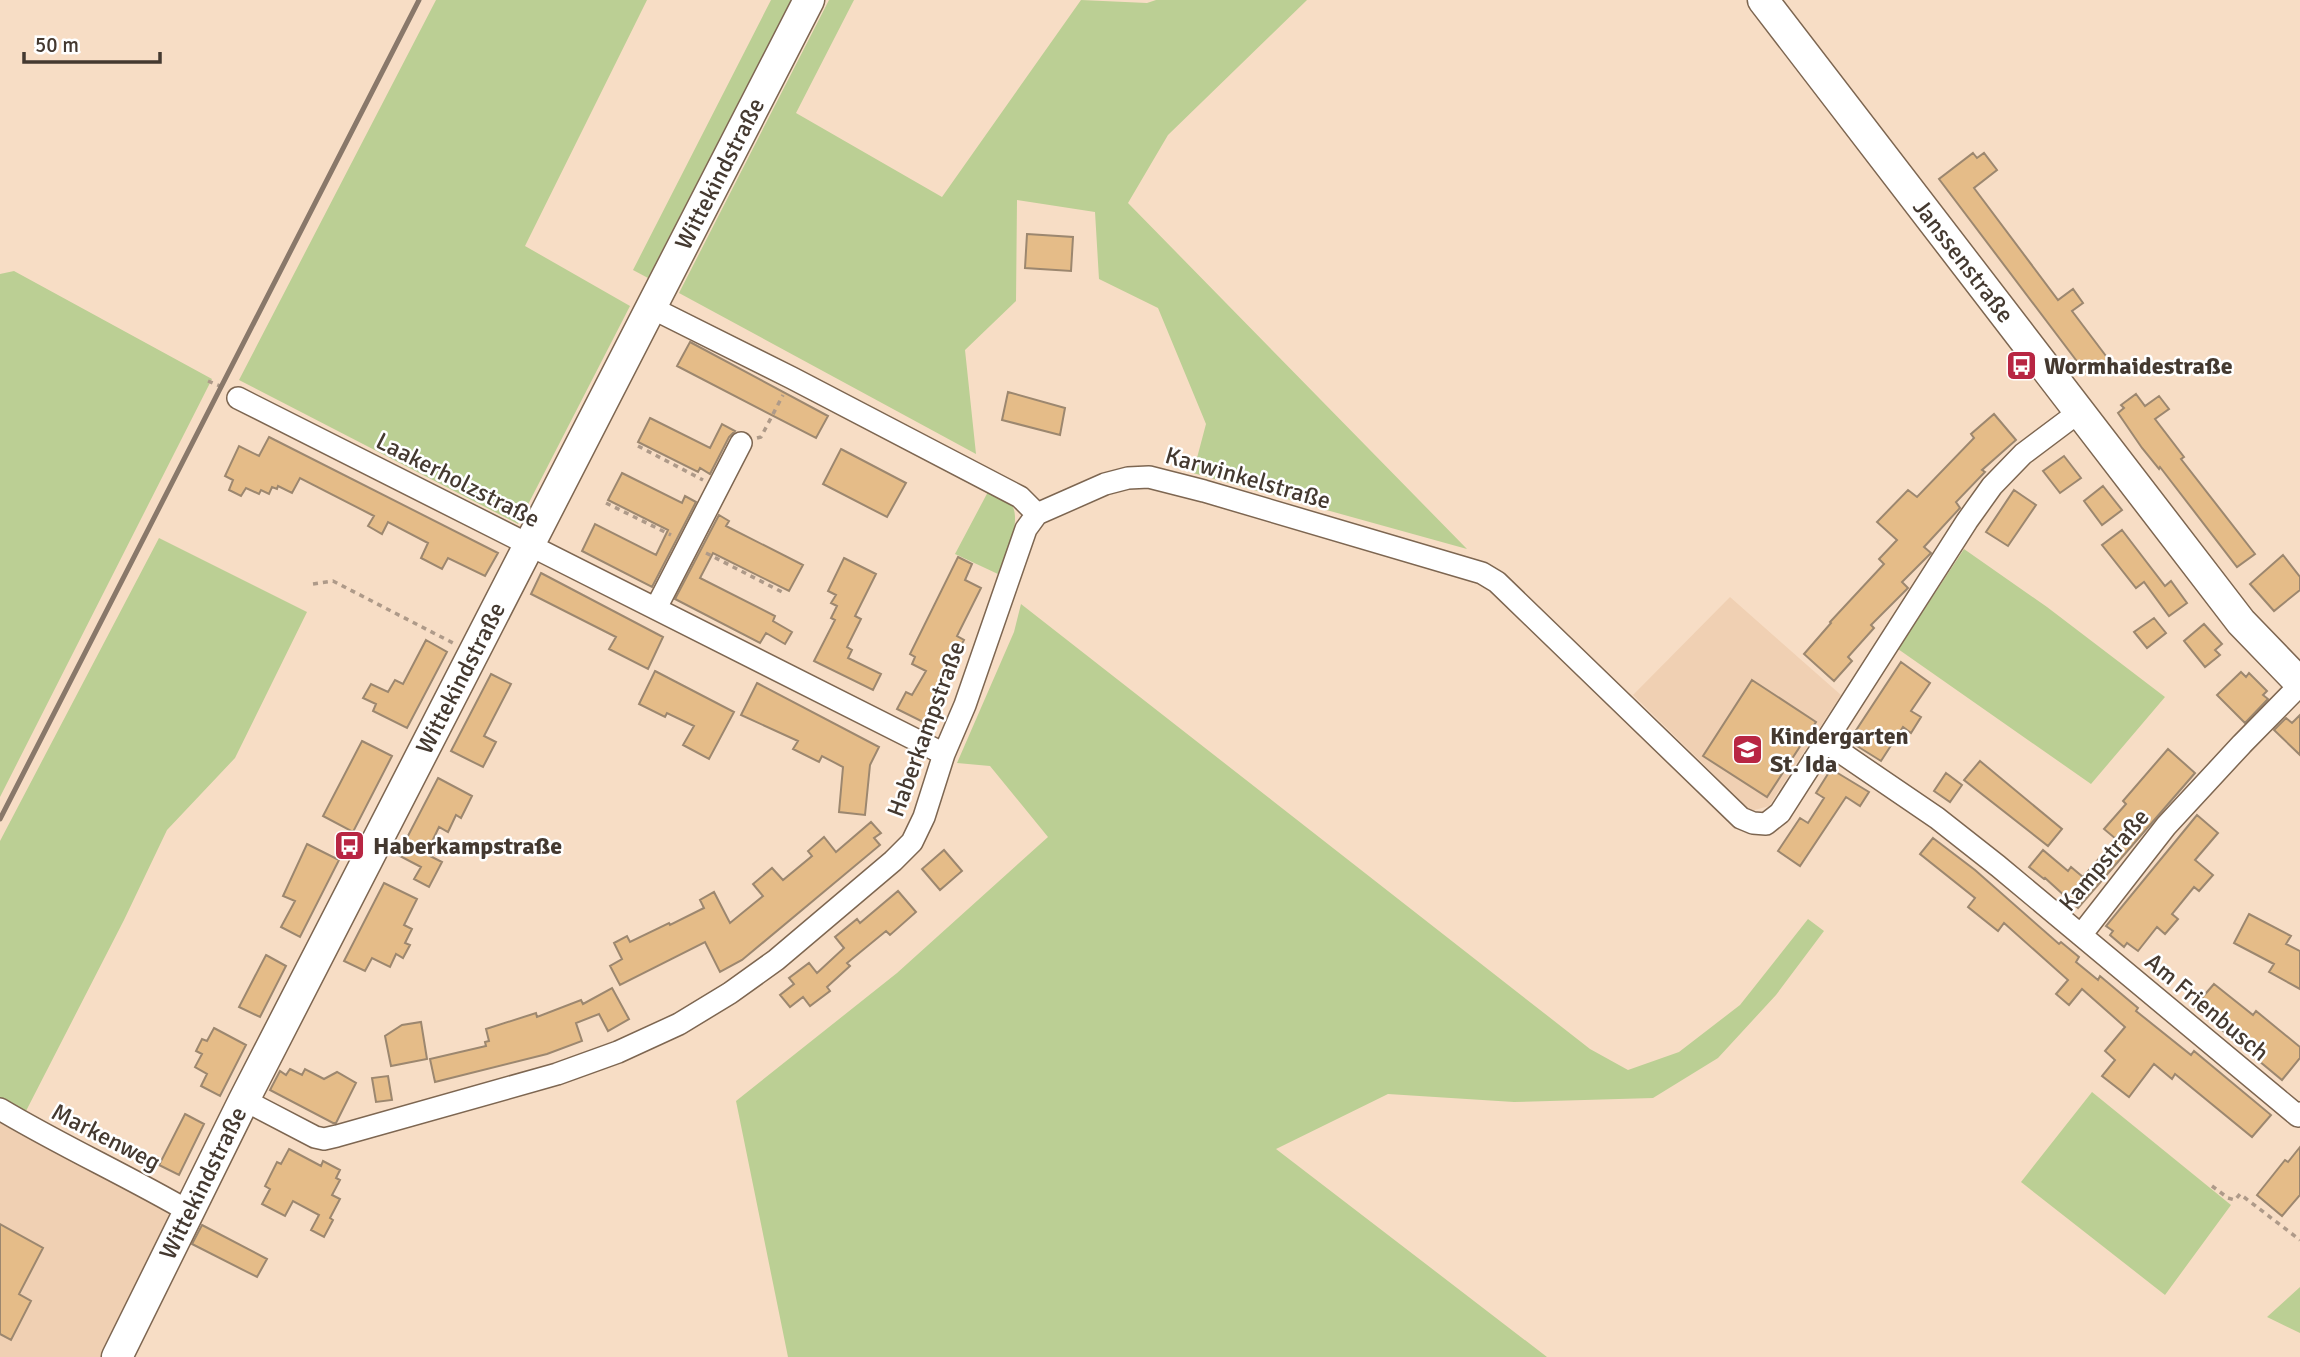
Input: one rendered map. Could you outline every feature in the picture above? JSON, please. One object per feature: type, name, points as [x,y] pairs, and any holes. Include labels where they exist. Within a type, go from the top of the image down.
[{"type":"main road","name":"Wittekindstraße","points":[[117,1357],[244,1100],[809,0]]},
{"type":"main road","name":"Janssenstraße","points":[[1763,0],[2241,622],[2300,684]]},
{"type":"street","points":[[652,308],[1020,497],[1037,514]]},
{"type":"street","name":"Laakerholzstraße","points":[[238,398],[944,754]]},
{"type":"street","points":[[1827,743],[1967,521],[1992,486],[2022,454],[2079,412]]},
{"type":"street","points":[[656,608],[741,443]]},
{"type":"street","name":"Karwinkelstraße","points":[[1037,514],[1105,484],[1128,478],[1149,477],[1482,573],[1502,587],[1741,818],[1753,823],[1766,824],[1780,813],[1827,743]]},
{"type":"street","name":"Haberkampstraße","points":[[244,1100],[315,1137],[337,1136],[557,1073],[618,1052],[679,1024],[730,993],[776,960],[912,842],[924,817],[944,754],[965,705],[1026,530],[1037,514]]},
{"type":"street","name":"Kampstraße","points":[[1827,743],[1937,818],[2081,935],[2166,826],[2300,684]]},
{"type":"street","name":"Am Frienbusch","points":[[2081,935],[2299,1115]]},
{"type":"street","name":"Markenweg","points":[[0,1109],[49,1138],[131,1178],[188,1211]]},
{"type":"path","points":[[741,443],[761,437],[792,378]]},
{"type":"path","points":[[638,446],[718,487]]},
{"type":"path","points":[[313,584],[333,581],[459,646],[472,656]]},
{"type":"path","points":[[2212,1186],[2228,1198],[2235,1200],[2240,1194],[2300,1240]]},
{"type":"shaded area","name":"Kindergarten St. Ida","points":[[1730,597],[1841,695],[1769,806],[1751,811],[1633,695]]},
{"type":"shaded area","points":[[0,1114],[181,1215],[113,1357],[0,1357]]},
{"type":"green space","points":[[436,0],[647,0],[525,246],[630,306],[518,524],[239,380]]},
{"type":"green space","points":[[771,0],[791,0],[648,278],[633,270]]},
{"type":"green space","points":[[829,0],[854,0],[796,113],[942,197],[1081,0],[1147,3],[1156,0],[1307,0],[1168,135],[1128,203],[1467,549],[1193,473],[1206,424],[1158,308],[1099,279],[1095,212],[1017,200],[1016,301],[965,350],[976,454],[679,293]]},
{"type":"green space","points":[[14,271],[212,379],[0,797],[0,274]]},
{"type":"green space","points":[[990,488],[1009,500],[1015,517],[1012,537],[998,574],[955,554]]},
{"type":"green space","points":[[159,538],[307,612],[235,758],[167,830],[26,1111],[0,1098],[0,841]]},
{"type":"green space","points":[[1964,549],[2047,607],[2165,697],[2091,784],[1898,649]]},
{"type":"green space","points":[[1021,604],[1590,1049],[1628,1070],[1679,1052],[1740,1005],[1808,919],[1824,931],[1776,995],[1718,1058],[1653,1098],[1514,1102],[1388,1094],[1276,1149],[1547,1357],[788,1357],[736,1101],[897,973],[1048,837],[990,766],[957,763],[1014,632]]},
{"type":"green space","points":[[2092,1092],[2231,1205],[2165,1295],[2021,1182]]},
{"type":"green space","points":[[2300,1287],[2300,1333],[2267,1317]]},
{"type":"building","points":[[1973,153],[1977,158],[1984,153],[1997,170],[1974,188],[2058,300],[2073,289],[2083,303],[2072,311],[2109,360],[2095,371],[2092,367],[2085,372],[1939,179]]},
{"type":"building","points":[[1027,234],[1073,237],[1071,271],[1025,268]]},
{"type":"building","points":[[690,342],[828,416],[816,438],[677,366]]},
{"type":"building","points":[[1008,392],[1065,408],[1060,435],[1002,420]]},
{"type":"building","points":[[2136,394],[2145,406],[2159,396],[2169,409],[2155,419],[2184,457],[2181,459],[2255,554],[2237,567],[2160,467],[2159,469],[2142,448],[2118,413],[2124,408],[2121,405]]},
{"type":"building","points":[[1994,414],[2016,440],[1982,470],[1985,472],[1956,502],[1960,508],[1924,547],[1931,553],[1902,582],[1908,588],[1871,625],[1874,628],[1848,657],[1852,661],[1834,681],[1804,654],[1884,564],[1879,559],[1897,540],[1877,522],[1908,490],[1917,497],[1974,438],[1971,434]]},
{"type":"building","points":[[650,418],[710,448],[722,424],[735,431],[729,437],[710,474],[700,468],[698,472],[638,442]]},
{"type":"building","points":[[269,437],[498,553],[485,576],[448,558],[442,569],[421,558],[428,543],[388,522],[382,534],[368,526],[374,516],[300,478],[292,493],[278,486],[277,489],[272,487],[269,494],[261,490],[259,494],[246,488],[241,496],[229,490],[233,480],[225,476],[239,446],[259,456]]},
{"type":"building","points":[[841,449],[906,483],[887,517],[823,484]]},
{"type":"building","points":[[2064,456],[2081,478],[2060,493],[2043,471]]},
{"type":"building","points":[[622,473],[682,503],[685,496],[696,502],[652,587],[582,551],[595,524],[656,555],[668,530],[608,500]]},
{"type":"building","points":[[2103,486],[2122,510],[2102,525],[2084,501]]},
{"type":"building","points":[[2014,490],[2036,505],[2008,546],[1986,532]]},
{"type":"building","points":[[719,515],[729,521],[726,526],[803,565],[789,591],[713,553],[700,578],[775,616],[773,621],[792,632],[785,644],[766,633],[760,643],[675,599]]},
{"type":"building","points":[[2122,530],[2165,586],[2171,581],[2187,603],[2169,616],[2144,582],[2136,588],[2102,545]]},
{"type":"building","points":[[2283,555],[2300,577],[2300,590],[2274,611],[2250,584]]},
{"type":"building","points":[[958,557],[972,564],[965,580],[981,588],[957,636],[964,640],[939,688],[946,692],[929,725],[897,709],[906,692],[912,695],[926,671],[912,664],[915,657],[910,654]]},
{"type":"building","points":[[844,558],[876,574],[855,616],[861,619],[847,647],[852,650],[848,658],[881,674],[873,690],[814,661],[835,620],[831,618],[837,606],[831,603],[836,595],[828,591]]},
{"type":"building","points":[[541,573],[663,637],[648,669],[609,649],[616,637],[531,594]]},
{"type":"building","points":[[2154,618],[2166,633],[2147,648],[2134,632]]},
{"type":"building","points":[[2204,624],[2222,644],[2215,650],[2220,655],[2205,667],[2184,641]]},
{"type":"building","points":[[426,640],[447,652],[407,728],[373,711],[376,704],[363,698],[371,684],[388,692],[395,680],[403,684]]},
{"type":"building","points":[[1901,662],[1930,683],[1911,711],[1921,717],[1911,733],[1903,727],[1881,761],[1849,741]]},
{"type":"building","points":[[655,671],[734,712],[709,759],[683,745],[694,726],[667,713],[665,717],[639,704]]},
{"type":"building","points":[[2241,672],[2246,677],[2249,673],[2267,691],[2263,695],[2268,699],[2245,723],[2217,695]]},
{"type":"building","points":[[491,674],[511,684],[484,736],[496,742],[483,767],[451,751]]},
{"type":"building","points":[[1752,680],[1816,722],[1767,797],[1703,756]]},
{"type":"building","points":[[757,683],[879,747],[870,765],[865,815],[839,812],[843,767],[822,756],[819,762],[793,749],[798,741],[741,715]]},
{"type":"building","points":[[2300,715],[2300,755],[2274,730],[2286,718],[2292,723]]},
{"type":"building","points":[[362,741],[392,756],[353,832],[323,816]]},
{"type":"building","points":[[2168,749],[2195,773],[2078,908],[2029,867],[2043,850],[2068,871],[2071,867],[2083,877],[2116,839],[2104,829],[2126,804],[2123,801]]},
{"type":"building","points":[[1980,761],[2062,829],[2048,846],[1964,780]]},
{"type":"building","points":[[1831,769],[1869,792],[1860,806],[1846,797],[1800,866],[1778,851],[1800,818],[1808,823],[1824,798],[1816,793]]},
{"type":"building","points":[[1946,773],[1962,785],[1950,802],[1934,791]]},
{"type":"building","points":[[438,778],[472,796],[461,818],[456,815],[448,832],[439,827],[426,854],[442,862],[429,887],[414,879],[421,867],[398,855]]},
{"type":"building","points":[[2197,815],[2218,833],[2195,860],[2213,875],[2199,891],[2194,887],[2172,914],[2178,919],[2165,934],[2157,927],[2138,951],[2127,943],[2124,947],[2110,935],[2113,931],[2106,926]]},
{"type":"building","points":[[871,822],[881,833],[874,838],[880,845],[742,960],[720,972],[705,942],[620,985],[610,966],[622,959],[614,943],[627,936],[630,942],[704,908],[700,900],[714,892],[730,923],[763,896],[753,884],[772,868],[783,880],[812,856],[808,851],[824,837],[836,852]]},
{"type":"building","points":[[1933,838],[1975,870],[2059,944],[2061,942],[2079,957],[2076,962],[2098,980],[2100,976],[2138,1008],[2136,1011],[2191,1055],[2194,1051],[2271,1115],[2252,1137],[2175,1074],[2172,1079],[2154,1064],[2129,1097],[2102,1076],[2115,1060],[2105,1051],[2125,1027],[2082,989],[2069,1005],[2056,994],[2068,980],[2004,923],[1998,931],[1968,907],[1975,898],[1920,854]]},
{"type":"building","points":[[307,844],[339,860],[300,937],[281,927],[295,901],[283,896]]},
{"type":"building","points":[[944,850],[962,871],[940,890],[922,869]]},
{"type":"building","points":[[384,883],[417,899],[404,925],[412,929],[405,943],[410,945],[403,958],[396,954],[390,967],[372,958],[365,971],[344,961]]},
{"type":"building","points":[[898,891],[916,912],[890,935],[886,931],[847,963],[850,966],[827,987],[830,991],[810,1006],[803,997],[790,1007],[780,995],[794,984],[789,978],[809,963],[817,973],[844,948],[835,937],[857,919],[860,923]]},
{"type":"building","points":[[2249,914],[2291,936],[2286,944],[2300,951],[2300,989],[2269,972],[2274,964],[2234,943]]},
{"type":"building","points":[[266,955],[286,966],[260,1017],[239,1007]]},
{"type":"building","points":[[2214,984],[2253,1015],[2256,1011],[2300,1047],[2300,1058],[2282,1080],[2194,1007]]},
{"type":"building","points":[[612,988],[629,1019],[608,1031],[599,1014],[576,1023],[582,1041],[547,1054],[435,1082],[430,1059],[486,1046],[485,1042],[489,1041],[486,1029],[536,1013],[537,1017],[581,1000],[583,1004]]},
{"type":"building","points":[[421,1022],[427,1059],[391,1066],[385,1036],[402,1025]]},
{"type":"building","points":[[214,1028],[246,1045],[220,1096],[201,1086],[207,1074],[195,1067],[202,1054],[196,1051],[202,1039],[207,1041]]},
{"type":"building","points":[[290,1069],[302,1075],[305,1069],[324,1079],[337,1072],[356,1083],[336,1123],[270,1090],[280,1071],[286,1075]]},
{"type":"building","points":[[388,1076],[392,1100],[376,1102],[372,1078]]},
{"type":"building","points":[[185,1114],[204,1124],[179,1175],[159,1165]]},
{"type":"building","points":[[2300,1147],[2300,1195],[2282,1216],[2257,1195],[2285,1160],[2288,1162]]},
{"type":"building","points":[[289,1149],[321,1166],[323,1161],[340,1170],[336,1178],[340,1180],[332,1195],[340,1199],[324,1237],[311,1230],[319,1215],[293,1201],[285,1216],[262,1204],[270,1189],[265,1186],[277,1162],[281,1164]]},
{"type":"building","points":[[0,1224],[43,1248],[19,1294],[31,1301],[11,1340],[0,1334]]},
{"type":"building","points":[[202,1225],[267,1259],[257,1277],[192,1244]]},
{"type":"railway","points":[[0,819],[419,0]]},
{"type":"place","name":"Wormhaidestraße","points":[[2021,366]]},
{"type":"place","name":"Kindergarten St. Ida","points":[[1747,750]]},
{"type":"place","name":"Haberkampstraße","points":[[350,846]]}]
